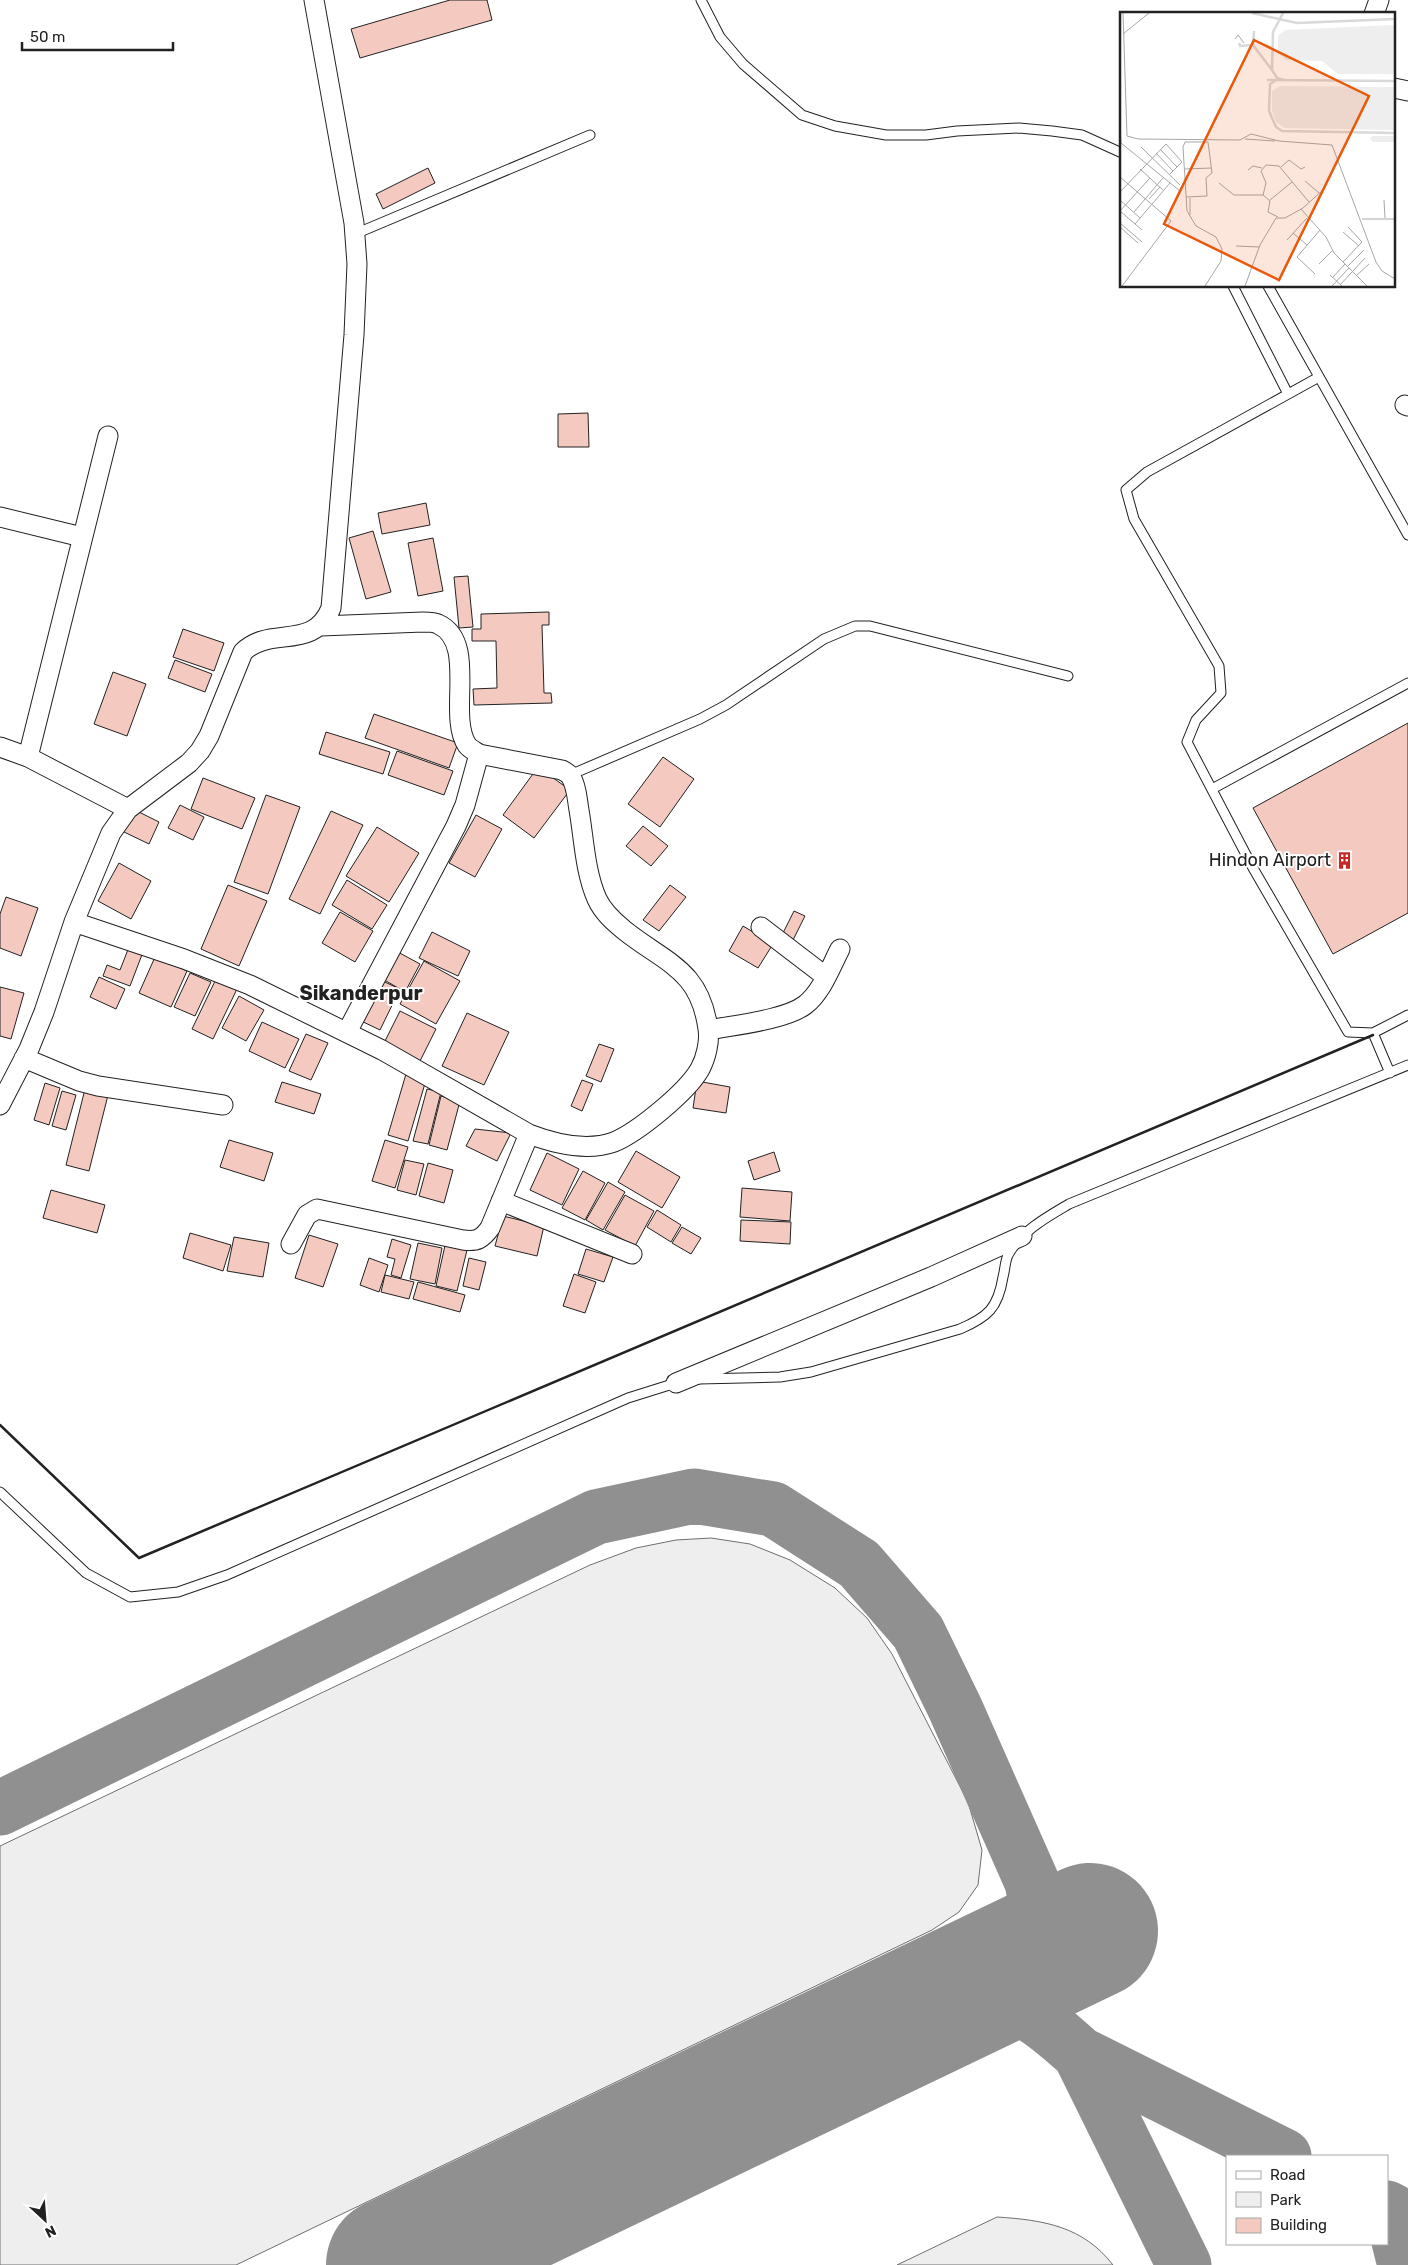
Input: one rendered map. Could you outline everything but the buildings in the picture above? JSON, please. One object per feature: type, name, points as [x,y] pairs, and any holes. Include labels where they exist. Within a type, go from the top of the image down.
[{"type":"street","points":[[0,1105],[24,1058],[44,1012],[74,922],[111,833],[128,809],[189,763],[200,751],[209,736],[243,652],[251,644],[305,635],[320,626],[331,608],[354,335],[357,264],[355,234],[314,0]]},
{"type":"street","points":[[1375,12],[1379,0]]},
{"type":"street","points":[[28,757],[108,436]]},
{"type":"street","points":[[0,517],[82,537]]},
{"type":"street","points":[[74,922],[218,972],[347,1032],[390,1054],[529,1134],[549,1141],[580,1147],[613,1142],[667,1104],[700,1069],[707,1049],[708,1030],[701,1000],[694,985],[683,973],[609,917],[597,899],[589,873],[576,792],[570,775],[562,770],[479,754],[468,747],[462,737],[459,656],[454,641],[447,630],[438,623],[423,622],[320,626]]},
{"type":"street","points":[[0,747],[28,757],[128,809]]},
{"type":"street","points":[[347,1032],[456,826],[479,754]]},
{"type":"street","points":[[761,927],[825,976]]},
{"type":"street","points":[[708,1030],[787,1014],[806,1004],[816,992],[840,949]]},
{"type":"street","points":[[24,1058],[79,1082],[223,1105]]},
{"type":"street","points":[[291,1244],[307,1215],[316,1209],[474,1242],[482,1238],[490,1228],[529,1134]]},
{"type":"street","points":[[501,1201],[632,1254]]},
{"type":"street","points":[[676,1382],[931,1277],[1022,1236]]},
{"type":"lane","points":[[701,0],[720,37],[742,64],[802,115],[835,126],[886,135],[926,135],[957,130],[1018,128],[1052,131],[1082,135],[1120,152]]},
{"type":"lane","points":[[355,234],[590,135]]},
{"type":"lane","points":[[1235,288],[1288,394]]},
{"type":"lane","points":[[1269,288],[1408,535]]},
{"type":"lane","points":[[1318,377],[1147,472],[1126,490],[1134,520],[1219,666],[1221,693],[1196,720],[1187,742],[1253,868],[1348,1032],[1373,1033],[1408,1015]]},
{"type":"lane","points":[[570,775],[700,719],[726,705],[824,638],[855,626],[870,626],[1068,676]]},
{"type":"lane","points":[[1212,789],[1408,683]]},
{"type":"lane","points":[[1373,1033],[1390,1073]]},
{"type":"lane","points":[[0,1492],[86,1574],[130,1597],[178,1592],[227,1575],[628,1398],[676,1382],[704,1379],[780,1377],[811,1372],[973,1323],[980,1320],[994,1308],[1001,1292],[1008,1256],[1022,1236],[1041,1220],[1069,1204],[1408,1065]]},
{"type":"green space","points":[[711,1538],[750,1544],[790,1560],[835,1588],[867,1618],[892,1654],[968,1802],[982,1850],[978,1885],[959,1912],[932,1930],[236,2265],[0,2265],[0,1846],[590,1565],[636,1548],[676,1540]]},
{"type":"green space","points":[[997,2217],[1046,2223],[1075,2233],[1089,2241],[1113,2265],[897,2265]]},
{"type":"taxiway","points":[[0,1808],[596,1517],[694,1496],[773,1509],[859,1564],[918,1632],[955,1708],[1032,1882],[1037,1909],[1029,1936],[1012,1961],[986,1980]]},
{"type":"taxiway","points":[[913,2015],[970,2004],[999,2004],[1013,2007],[1026,2012],[1040,2021],[1080,2054],[1184,2265]]},
{"type":"taxiway","points":[[1080,2054],[1282,2155]]},
{"type":"taxiway","points":[[1388,2208],[1391,2210],[1405,2265]]},
{"type":"runway","points":[[394,2265],[1090,1931]]},
{"type":"wall","points":[[0,1425],[139,1558],[1373,1035]]},
{"type":"place","name":"Hindon Airport","points":[[1345,860]]},
{"type":"district","name":"Sikanderpur","points":[[361,993]]}]
